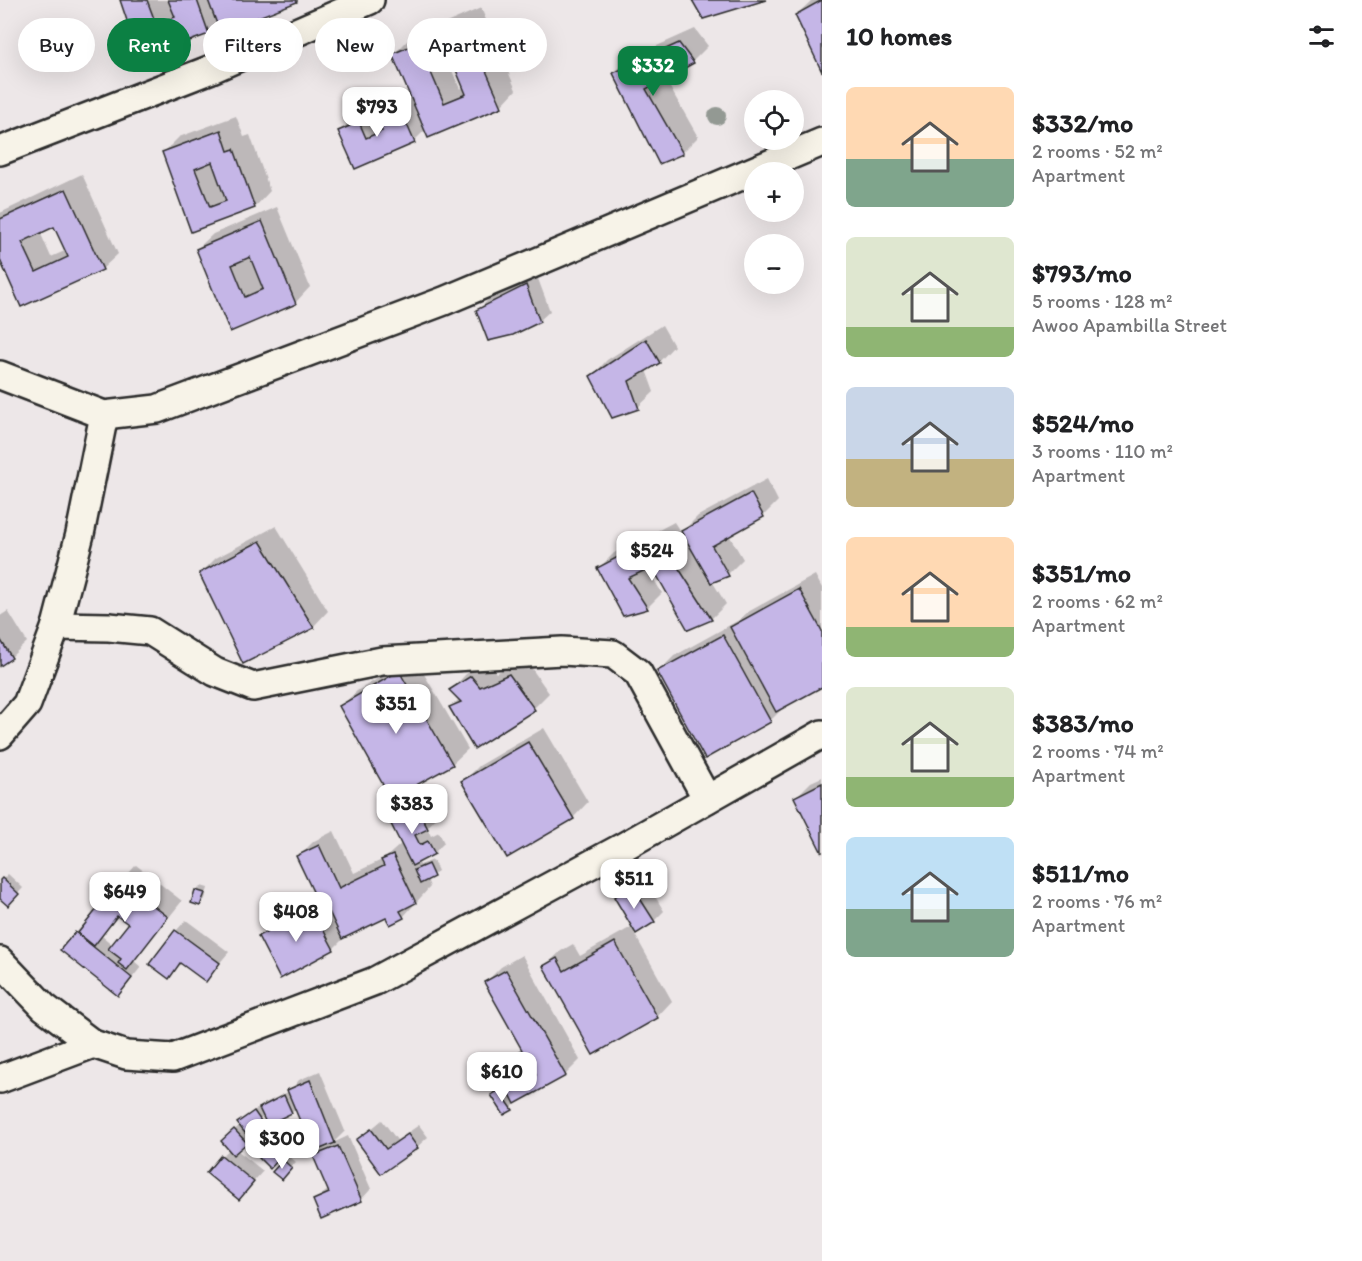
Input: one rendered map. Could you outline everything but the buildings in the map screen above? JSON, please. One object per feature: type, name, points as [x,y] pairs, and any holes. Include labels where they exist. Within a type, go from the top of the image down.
[{"type":"street","points":[[0,151],[209,69],[370,0]]},
{"type":"street","points":[[0,375],[104,415],[157,409],[422,309],[822,142]]},
{"type":"street","points":[[0,735],[27,704],[56,626],[80,534],[104,415]]},
{"type":"street","points":[[56,626],[109,627],[150,631],[215,672],[253,687],[382,661],[562,651],[613,654],[638,673],[707,799]]},
{"type":"street","points":[[0,961],[44,1007],[93,1044],[126,1055],[173,1058],[375,981],[623,847],[822,734]]},
{"type":"street","points":[[0,1079],[93,1044]]}]
